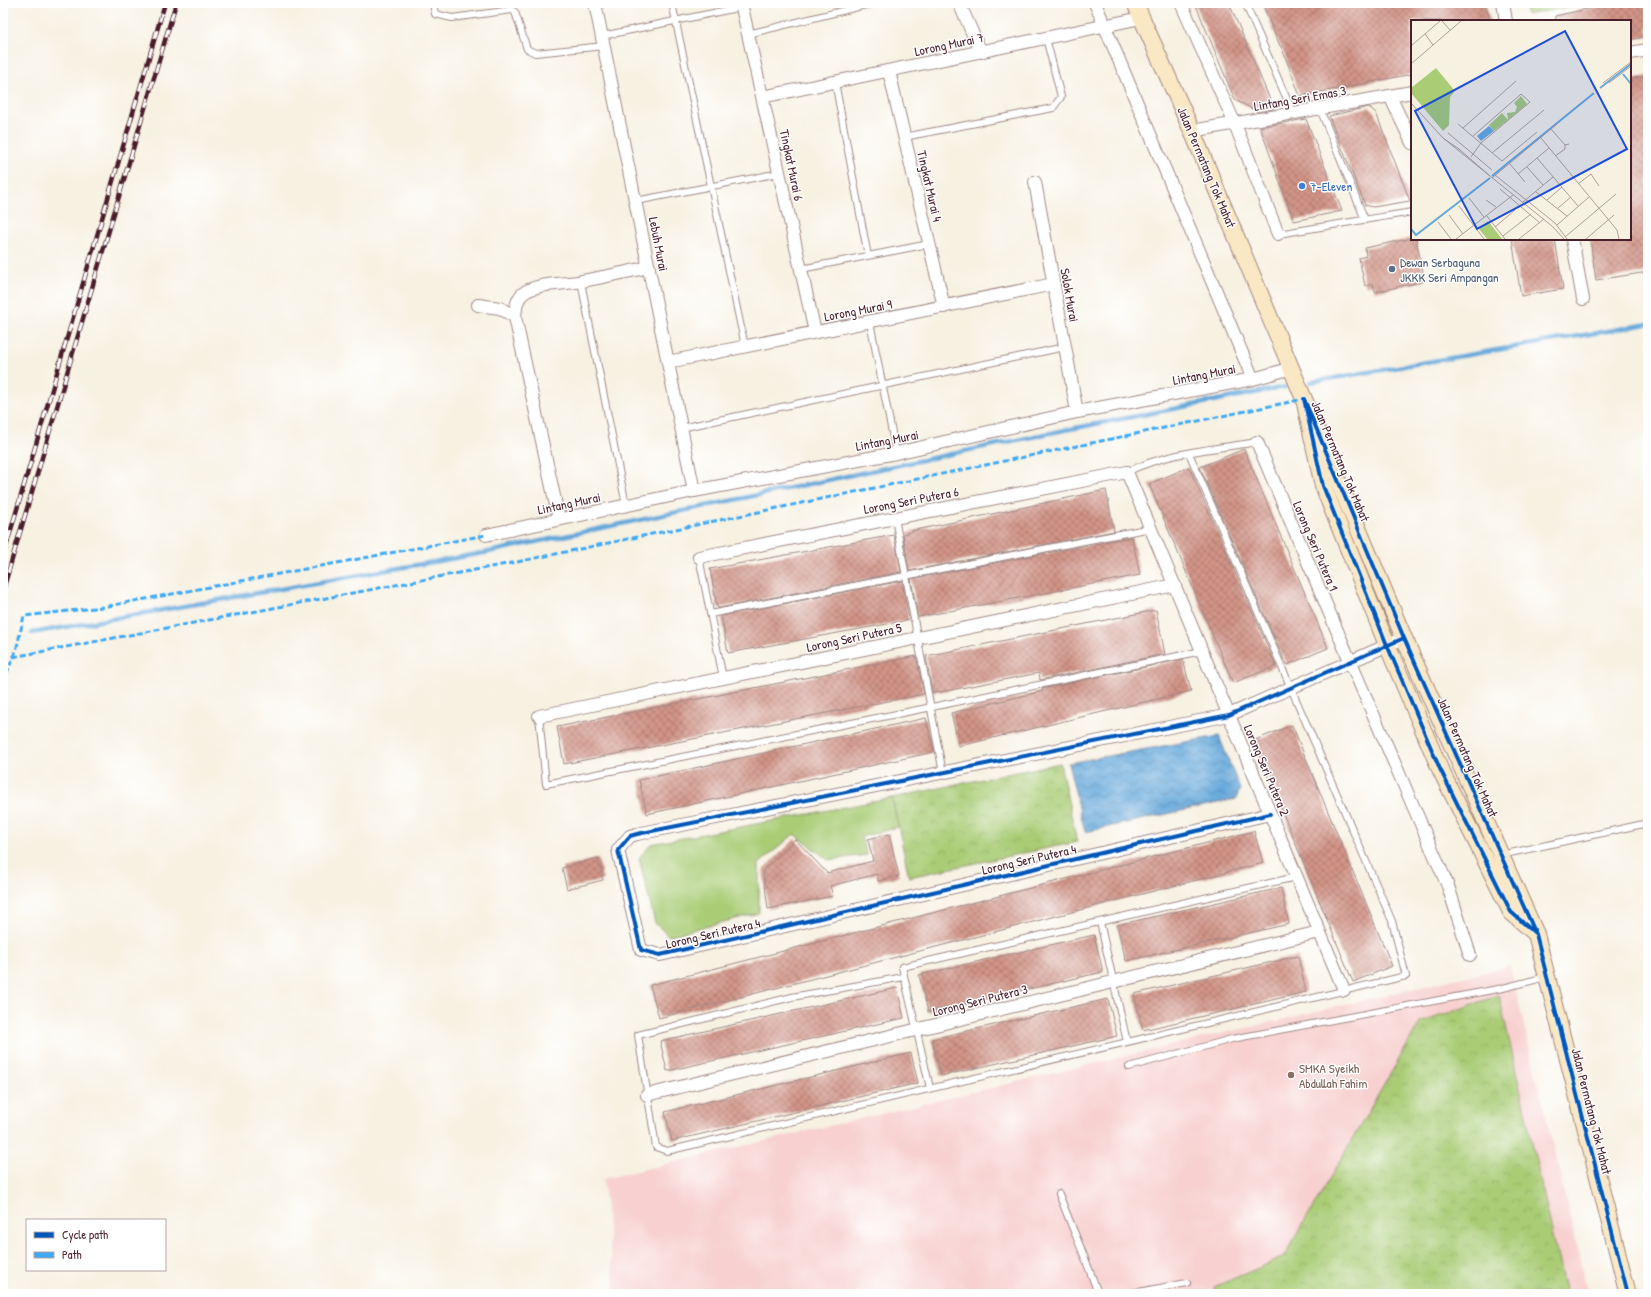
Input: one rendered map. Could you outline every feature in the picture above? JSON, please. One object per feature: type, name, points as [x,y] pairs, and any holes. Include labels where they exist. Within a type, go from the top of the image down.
[{"type":"street","name":"Lebuh Murai","points":[[596,3],[694,491]]},
{"type":"street","points":[[959,3],[981,52]]},
{"type":"street","points":[[1095,3],[1252,379]]},
{"type":"street","name":"Jalan Permatang Tok Mahat","points":[[1135,3],[1192,131],[1404,638],[1536,934],[1628,1294]]},
{"type":"street","points":[[1181,3],[1235,124],[1278,234]]},
{"type":"street","points":[[1503,3],[1506,20]]},
{"type":"street","name":"Tingkat Murai 6","points":[[742,5],[815,332]]},
{"type":"street","name":"Lorong Murai 7","points":[[762,97],[1142,18]]},
{"type":"street","points":[[1631,53],[1648,50]]},
{"type":"street","name":"Tingkat Murai 4","points":[[889,71],[944,307]]},
{"type":"street","name":"Lintang Seri Emas 3","points":[[1192,131],[1411,92]]},
{"type":"street","points":[[1390,96],[1411,141]]},
{"type":"street","name":"Solok Murai","points":[[1035,182],[1077,412]]},
{"type":"street","points":[[1572,240],[1584,299]]},
{"type":"street","points":[[559,519],[515,317],[519,297],[536,287],[581,282],[649,267]]},
{"type":"street","name":"Lorong Murai 9","points":[[668,362],[1054,284]]},
{"type":"street","points":[[478,305],[500,308],[515,317]]},
{"type":"street","name":"Lintang Murai","points":[[486,535],[694,491],[896,453],[1077,412],[1252,379],[1292,368]]},
{"type":"street","name":"Jalan Permatang Tok Mahat","points":[[1304,399],[1323,486],[1387,644],[1440,769],[1511,912],[1536,934]]},
{"type":"street","name":"Lorong Seri Putera 1","points":[[1257,442],[1448,886],[1470,955]]},
{"type":"street","name":"Lorong Seri Putera 6","points":[[699,557],[1127,472]]},
{"type":"street","name":"Lorong Seri Putera 2","points":[[1127,472],[1344,990]]},
{"type":"street","name":"Lorong Seri Putera 5","points":[[539,716],[1175,585]]},
{"type":"street","name":"Lorong Seri Putera 4","points":[[1270,814],[660,955],[641,950],[618,850],[630,836],[1229,715],[1387,644],[1404,638]]},
{"type":"street","name":"Lorong Seri Putera 3","points":[[647,1095],[1319,932]]},
{"type":"lane","points":[[433,3],[435,14],[452,18],[512,6],[516,12],[527,48],[534,53],[603,41],[742,5]]},
{"type":"lane","points":[[672,3],[745,346]]},
{"type":"lane","points":[[748,34],[874,3]]},
{"type":"lane","points":[[1245,3],[1293,113]]},
{"type":"lane","points":[[904,137],[1053,108],[1061,97],[1046,38]]},
{"type":"lane","points":[[834,82],[868,256]]},
{"type":"lane","points":[[1320,109],[1365,220]]},
{"type":"lane","points":[[636,201],[779,173]]},
{"type":"lane","points":[[1278,234],[1411,212]]},
{"type":"lane","points":[[801,269],[929,244]]},
{"type":"lane","points":[[581,282],[626,505]]},
{"type":"lane","points":[[870,322],[896,453]]},
{"type":"lane","points":[[682,428],[1065,347]]},
{"type":"lane","points":[[1127,472],[1146,462],[1189,453],[1257,442]]},
{"type":"lane","points":[[904,977],[792,997],[638,1035],[656,1147],[667,1151],[1406,976],[1392,921],[1189,453]]},
{"type":"lane","points":[[895,518],[932,707],[943,773]]},
{"type":"lane","points":[[710,614],[1151,528]]},
{"type":"lane","points":[[699,557],[722,678]]},
{"type":"lane","points":[[539,716],[546,784],[932,707],[1202,651]]},
{"type":"lane","points":[[1501,855],[1648,823]]},
{"type":"lane","points":[[930,1088],[902,967],[1296,877]]},
{"type":"lane","points":[[1100,922],[1127,1042]]},
{"type":"lane","points":[[1130,1066],[1232,1039],[1503,988],[1547,977]]},
{"type":"lane","points":[[1059,1194],[1079,1247],[1090,1270],[1098,1294]]},
{"type":"lane","points":[[1127,1294],[1187,1283]]},
{"type":"shaded area","name":"SMKA Syeikh Abdullah Fahim","points":[[1510,966],[1588,1294],[615,1294],[603,1179]]},
{"type":"green space","points":[[1525,3],[1590,3],[1527,15]]},
{"type":"green space","points":[[1060,763],[1077,842],[909,877],[892,798]]},
{"type":"green space","points":[[892,798],[898,827],[861,837],[867,855],[828,860],[794,834],[759,864],[759,913],[668,936],[655,923],[639,858],[651,844]]},
{"type":"green space","points":[[1499,995],[1566,1294],[1216,1294],[1214,1287],[1284,1257],[1420,1023]]},
{"type":"water","points":[[1219,736],[1240,789],[1236,799],[1085,832],[1068,763]]},
{"type":"building","points":[[1195,3],[1229,3],[1274,109],[1258,112],[1235,100]]},
{"type":"building","points":[[1262,3],[1485,3],[1490,20],[1411,20],[1411,74],[1300,96]]},
{"type":"building","points":[[1615,3],[1648,3],[1648,36],[1631,40],[1631,20],[1556,20],[1555,16]]},
{"type":"building","points":[[1648,76],[1648,272],[1596,280],[1590,240],[1631,240],[1631,79]]},
{"type":"building","points":[[1369,107],[1376,113],[1410,201],[1373,207],[1365,205],[1329,116]]},
{"type":"building","points":[[1306,119],[1342,211],[1294,221],[1260,127]]},
{"type":"building","name":"Dewan Serbaguna JKKK Seri Ampangan","points":[[1408,239],[1416,240],[1425,281],[1375,292],[1373,284],[1365,286],[1359,258],[1366,256],[1365,248]]},
{"type":"building","points":[[1512,240],[1555,240],[1563,289],[1521,296]]},
{"type":"building","points":[[1244,449],[1328,648],[1287,665],[1200,467]]},
{"type":"building","points":[[1189,467],[1276,666],[1233,683],[1149,484]]},
{"type":"building","points":[[1106,490],[1114,531],[909,571],[903,534],[911,531]]},
{"type":"building","points":[[894,535],[901,572],[719,608],[717,607],[710,569]]},
{"type":"building","points":[[1132,537],[1140,575],[918,617],[911,579]]},
{"type":"building","points":[[902,581],[909,620],[728,653],[721,616]]},
{"type":"building","points":[[1156,610],[1165,654],[1040,680],[1039,673],[940,692],[932,692],[926,656]]},
{"type":"building","points":[[916,656],[924,694],[564,764],[557,727]]},
{"type":"building","points":[[1183,659],[1191,691],[959,746],[951,713],[1043,691],[1042,689]]},
{"type":"building","points":[[926,718],[934,752],[647,814],[639,780]]},
{"type":"building","points":[[1292,725],[1392,966],[1353,982],[1253,741]]},
{"type":"building","points":[[1254,831],[1263,863],[659,1018],[650,985]]},
{"type":"building","points":[[889,834],[899,876],[878,881],[877,874],[830,886],[833,896],[768,909],[763,870],[795,839],[827,873],[873,861],[868,839]]},
{"type":"building","points":[[598,858],[603,880],[567,889],[562,868]]},
{"type":"building","points":[[1281,888],[1289,924],[1126,961],[1117,925]]},
{"type":"building","points":[[1094,935],[1103,972],[928,1012],[919,975]]},
{"type":"building","points":[[1298,956],[1306,992],[1143,1030],[1134,994]]},
{"type":"building","points":[[897,988],[904,1018],[667,1071],[660,1041]]},
{"type":"building","points":[[1108,999],[1117,1036],[941,1076],[932,1039]]},
{"type":"building","points":[[911,1053],[918,1083],[672,1141],[665,1112]]},
{"type":"waterway","points":[[1311,382],[1648,324]]},
{"type":"waterway","points":[[32,633],[484,553],[1055,432],[1285,387]]},
{"type":"railway","points":[[3,557],[165,3]]},
{"type":"railway","points":[[3,590],[176,3]]},
{"type":"marked path","points":[[13,657],[512,563],[1304,399]]},
{"type":"marked path","points":[[3,682],[16,651],[24,616],[103,607],[486,535]]},
{"type":"cycle path","points":[[1536,934],[1511,912],[1440,769],[1387,645],[1323,486],[1304,399],[1404,638],[1536,934],[1628,1294]]},
{"type":"cycle path","points":[[1270,814],[660,955],[641,950],[618,850],[630,836],[637,834],[1229,715],[1404,638]]},
{"type":"place","name":"7-Eleven","points":[[1302,186]]},
{"type":"place","name":"Dewan Serbaguna JKKK Seri Ampangan","points":[[1392,269]]},
{"type":"place","name":"SMKA Syeikh Abdullah Fahim","points":[[1291,1075]]}]
